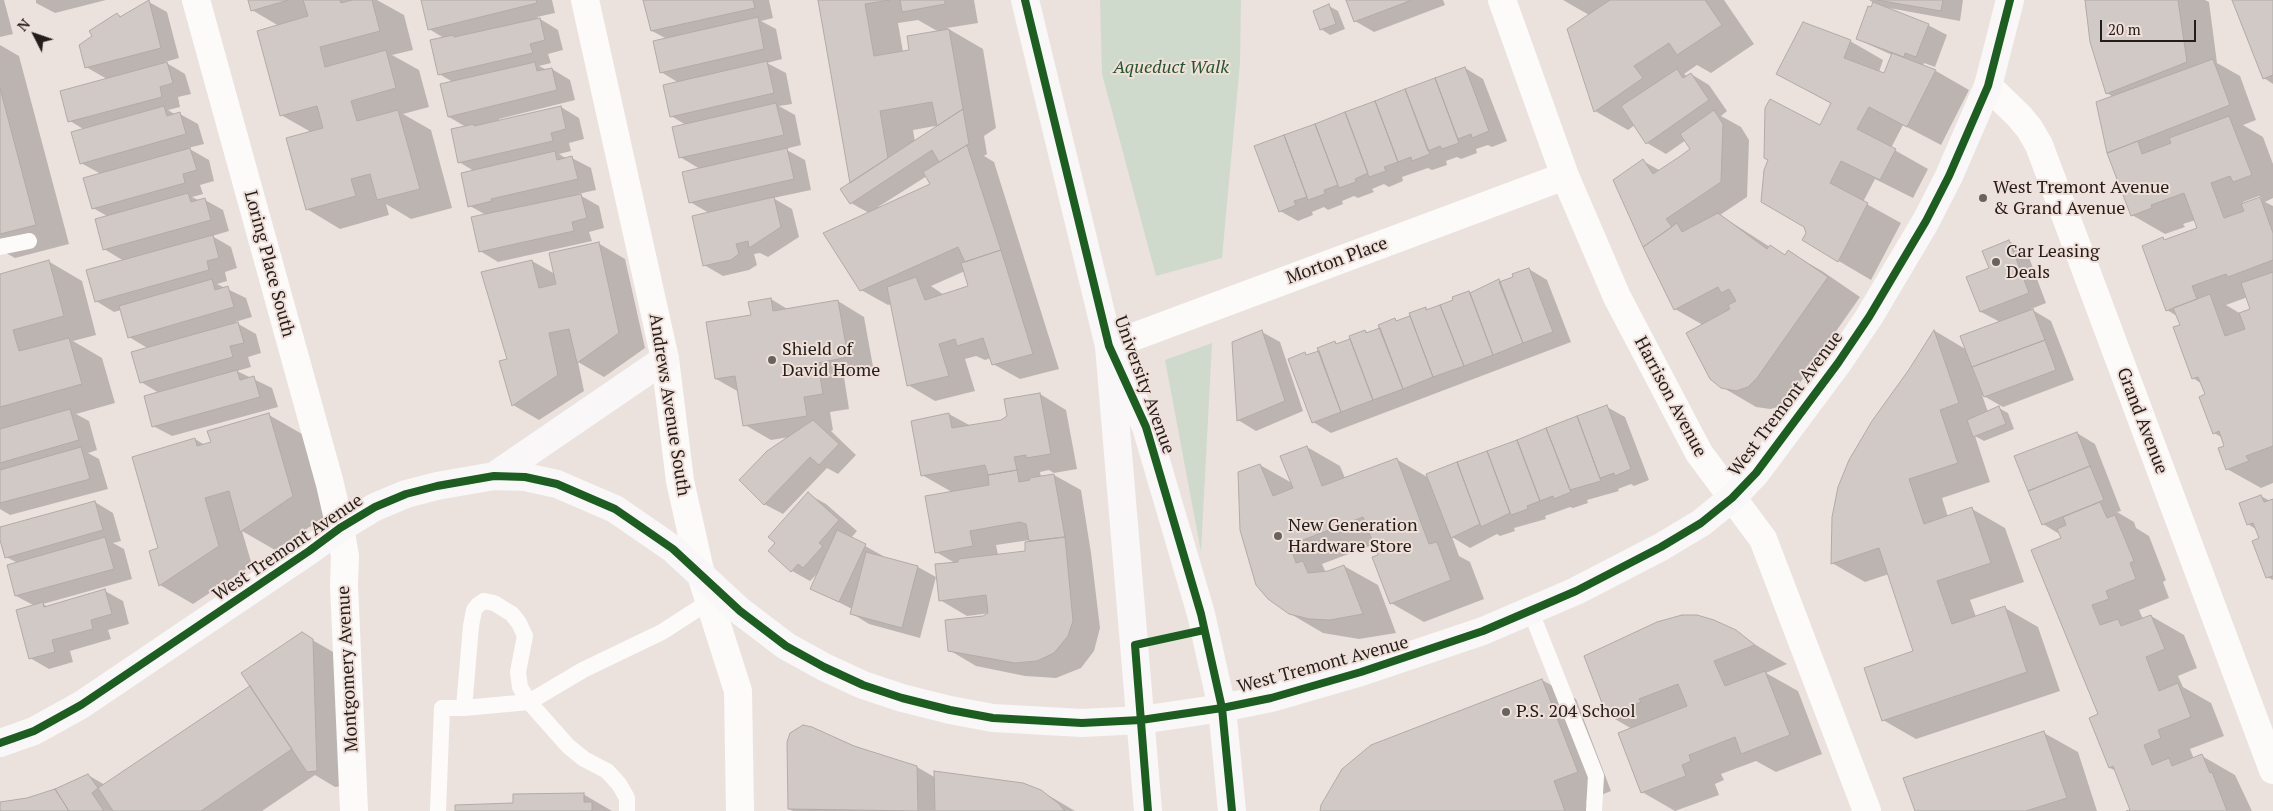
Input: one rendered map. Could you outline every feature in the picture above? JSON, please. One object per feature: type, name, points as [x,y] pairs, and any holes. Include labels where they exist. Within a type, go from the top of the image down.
[{"type":"main road","name":"University Avenue","points":[[1025,0],[1109,346],[1148,811]]},
{"type":"main road","name":"West Tremont Avenue","points":[[0,743],[34,731],[81,705],[340,528],[375,507],[406,494],[437,486],[494,476],[525,477],[557,484],[615,509],[660,539],[740,611],[786,646],[824,667],[863,685],[950,710],[993,718],[1082,723],[1141,720],[1222,708],[1271,698],[1422,653],[1531,612],[1617,571],[1701,523],[1732,498],[1772,452],[1838,363],[1921,229],[1949,176],[1988,86],[2005,26],[2010,0]]},
{"type":"main road","name":"University Avenue","points":[[1109,346],[1146,427],[1201,614],[1222,708],[1232,811]]},
{"type":"main road","points":[[494,476],[665,359]]},
{"type":"street","name":"Loring Place South","points":[[196,0],[340,528]]},
{"type":"street","name":"Andrews Avenue South","points":[[585,0],[665,359],[680,481],[701,575],[738,690],[740,811]]},
{"type":"street","name":"Harrison Avenue","points":[[1502,0],[1565,176],[1617,297],[1671,403],[1699,453],[1763,539],[1867,811]]},
{"type":"street","name":"Grand Avenue","points":[[1988,86],[2019,116],[2039,145],[2273,770]]},
{"type":"street","name":"Morton Place","points":[[1109,346],[1565,176]]},
{"type":"street","name":"Montgomery Avenue","points":[[340,528],[345,556],[344,586],[354,811]]},
{"type":"lane","points":[[0,248],[29,241]]},
{"type":"lane","points":[[464,708],[470,626],[474,610],[484,601],[494,602],[505,608],[519,623],[525,636],[518,672],[520,687],[529,702],[568,746],[584,759],[607,771],[619,784],[626,798],[627,811]]},
{"type":"lane","points":[[438,811],[442,708],[464,708],[529,702],[583,670],[662,632],[710,601]]},
{"type":"lane","points":[[1531,612],[1596,776],[1594,811]]},
{"type":"green space","name":"Aqueduct Walk","points":[[1100,0],[1241,0],[1240,63],[1222,258],[1156,276],[1102,74]]},
{"type":"green space","points":[[1212,343],[1201,552],[1165,360]]},
{"type":"building","points":[[149,0],[161,48],[85,68],[79,45],[92,36],[89,31],[117,13],[120,17]]},
{"type":"building","points":[[248,0],[289,0],[251,11]]},
{"type":"building","points":[[303,0],[340,0],[341,3],[352,0],[372,0],[380,31],[320,47],[325,67],[386,50],[396,88],[351,101],[357,121],[398,110],[420,189],[377,200],[370,174],[351,179],[356,196],[306,210],[286,138],[323,128],[317,106],[280,116],[257,31],[308,16]]},
{"type":"building","points":[[421,0],[536,0],[537,3],[428,30]]},
{"type":"building","points":[[643,0],[753,0],[755,8],[651,31]]},
{"type":"building","points":[[818,0],[890,0],[865,4],[874,56],[909,50],[907,36],[949,29],[963,109],[937,126],[932,102],[880,111],[888,158],[850,183]]},
{"type":"building","points":[[900,0],[945,0],[945,4],[902,12]]},
{"type":"building","points":[[1346,0],[1412,0],[1354,22]]},
{"type":"building","points":[[1610,0],[1705,0],[1722,25],[1677,55],[1669,43],[1634,66],[1643,78],[1594,112],[1567,29]]},
{"type":"building","points":[[1877,0],[1943,0],[1941,11]]},
{"type":"building","points":[[2085,0],[2178,0],[2187,62],[2106,94],[2090,42]]},
{"type":"building","points":[[2232,0],[2273,0],[2273,75],[2263,79]]},
{"type":"building","points":[[1873,2],[1929,24],[1916,57],[1905,53],[1904,57],[1856,39],[1868,6],[1871,7]]},
{"type":"building","points":[[1329,4],[1336,24],[1320,30],[1313,11]]},
{"type":"building","points":[[758,17],[764,49],[660,73],[653,41]]},
{"type":"building","points":[[540,18],[545,40],[530,44],[533,53],[438,75],[430,40],[453,35],[454,37]]},
{"type":"building","points":[[1803,22],[1851,40],[1844,58],[1884,73],[1892,53],[1936,70],[1907,127],[1869,107],[1857,129],[1896,149],[1880,180],[1841,161],[1830,183],[1868,203],[1838,262],[1802,240],[1806,233],[1804,227],[1761,202],[1764,170],[1768,160],[1764,158],[1765,108],[1770,99],[1820,125],[1831,103],[1776,74]]},
{"type":"building","points":[[2213,59],[2230,105],[2107,153],[2096,102]]},
{"type":"building","points":[[767,61],[774,93],[670,117],[663,85]]},
{"type":"building","points":[[167,62],[173,83],[160,87],[162,97],[68,122],[60,91]]},
{"type":"building","points":[[535,62],[537,71],[552,68],[557,90],[448,117],[440,84]]},
{"type":"building","points":[[1465,67],[1489,131],[1472,138],[1471,134],[1458,139],[1435,78]]},
{"type":"building","points":[[1677,69],[1683,78],[1691,73],[1709,100],[1646,144],[1621,106]]},
{"type":"building","points":[[1435,78],[1459,143],[1442,149],[1440,146],[1428,151],[1405,89]]},
{"type":"building","points":[[0,88],[36,225],[0,234]]},
{"type":"building","points":[[1405,89],[1430,154],[1412,161],[1411,157],[1398,162],[1375,101]]},
{"type":"building","points":[[1375,101],[1398,162],[1384,167],[1386,171],[1369,177],[1345,112]]},
{"type":"building","points":[[776,103],[784,135],[679,158],[672,127]]},
{"type":"building","points":[[164,106],[167,116],[180,112],[186,134],[80,164],[71,132]]},
{"type":"building","points":[[561,106],[566,129],[551,133],[553,141],[458,163],[451,129],[474,124],[474,126]]},
{"type":"building","points":[[963,109],[969,144],[939,162],[932,150],[850,204],[840,189]]},
{"type":"building","points":[[1714,110],[1723,124],[1721,182],[1666,219],[1672,227],[1643,247],[1613,180],[1643,159],[1653,174],[1679,157],[1690,149],[1680,134]]},
{"type":"building","points":[[1345,112],[1368,173],[1355,179],[1356,182],[1339,188],[1315,124]]},
{"type":"building","points":[[2229,116],[2252,175],[2233,182],[2230,176],[2211,183],[2224,218],[2244,211],[2241,204],[2260,197],[2273,233],[2273,260],[2228,277],[2226,274],[2192,286],[2197,299],[2166,311],[2142,246],[2163,237],[2164,240],[2197,228],[2184,193],[2151,205],[2152,208],[2131,216],[2107,153],[2138,141],[2142,154],[2171,143],[2169,138]]},
{"type":"building","points":[[1315,124],[1338,185],[1324,190],[1325,194],[1308,200],[1284,135]]},
{"type":"building","points":[[1284,135],[1307,197],[1294,201],[1296,205],[1279,212],[1254,146]]},
{"type":"building","points":[[967,145],[1001,250],[965,262],[958,247],[860,291],[823,233],[930,184],[923,172]]},
{"type":"building","points":[[190,148],[197,170],[183,174],[185,183],[92,209],[83,178]]},
{"type":"building","points":[[787,148],[794,179],[689,203],[682,172]]},
{"type":"building","points":[[555,151],[557,160],[572,156],[578,179],[491,199],[492,201],[468,207],[461,173]]},
{"type":"building","points":[[188,193],[191,202],[205,198],[211,220],[103,250],[95,219]]},
{"type":"building","points":[[581,194],[587,218],[572,222],[574,231],[479,252],[471,217]]},
{"type":"building","points":[[774,197],[781,227],[749,248],[748,241],[736,244],[739,254],[731,260],[703,266],[692,216]]},
{"type":"building","points":[[1718,213],[1767,249],[1770,245],[1785,255],[1788,250],[1828,277],[1757,378],[1748,387],[1736,391],[1721,388],[1710,379],[1686,333],[1730,309],[1728,305],[1736,301],[1729,289],[1721,293],[1718,287],[1674,310],[1643,247],[1677,223],[1682,232]]},
{"type":"building","points":[[213,235],[219,258],[207,261],[209,270],[95,302],[86,270]]},
{"type":"building","points":[[2009,240],[2029,293],[1980,312],[1966,277],[1989,268],[1982,251]]},
{"type":"building","points":[[599,242],[619,333],[577,363],[569,329],[549,333],[558,375],[512,406],[499,361],[507,359],[481,272],[532,260],[539,288],[556,284],[549,253]]},
{"type":"building","points":[[1001,250],[1033,354],[992,365],[983,338],[957,346],[955,339],[939,344],[949,376],[907,386],[887,287],[916,277],[925,300],[968,286],[961,263]]},
{"type":"building","points":[[49,260],[64,316],[13,330],[19,351],[69,338],[82,384],[0,407],[0,274]]},
{"type":"building","points":[[1529,268],[1553,332],[1523,343],[1499,282],[1513,277],[1512,274]]},
{"type":"building","points":[[2273,272],[2273,446],[2246,456],[2249,461],[2226,470],[2218,448],[2224,446],[2219,431],[2213,434],[2199,397],[2205,394],[2198,377],[2192,379],[2173,327],[2180,325],[2173,308],[2210,294],[2225,336],[2245,329],[2239,313],[2250,309],[2241,283]]},
{"type":"building","points":[[212,279],[215,290],[228,286],[234,307],[128,338],[119,306]]},
{"type":"building","points":[[1499,279],[1523,343],[1493,355],[1470,293]]},
{"type":"building","points":[[1469,291],[1493,355],[1464,366],[1440,305],[1453,300],[1452,297]]},
{"type":"building","name":"Shield of David Home","points":[[771,298],[773,311],[838,300],[848,357],[818,363],[823,394],[804,397],[807,416],[743,426],[735,376],[715,379],[706,322],[751,315],[748,302]]},
{"type":"building","points":[[1440,305],[1464,366],[1433,377],[1409,313],[1426,307],[1426,310]]},
{"type":"building","points":[[2033,309],[2045,340],[1972,367],[1960,336]]},
{"type":"building","points":[[1410,316],[1433,377],[1403,389],[1378,325],[1395,318],[1396,321]]},
{"type":"building","points":[[238,322],[244,343],[230,346],[233,357],[140,383],[131,352]]},
{"type":"building","points":[[1380,328],[1403,389],[1373,400],[1349,336],[1365,330],[1366,333]]},
{"type":"building","points":[[1262,330],[1285,401],[1237,421],[1232,342]]},
{"type":"building","points":[[1934,330],[1959,403],[1940,410],[1958,463],[1909,479],[1924,524],[1972,507],[1991,563],[1937,581],[1952,624],[2005,606],[2027,672],[1882,721],[1864,668],[1913,651],[1879,548],[1831,564],[1832,517],[1838,487],[1849,460],[1872,421],[1908,371]]},
{"type":"building","points":[[1350,339],[1373,400],[1341,412],[1317,348],[1335,341],[1336,344]]},
{"type":"building","points":[[2045,340],[2056,370],[1984,397],[1972,367]]},
{"type":"building","points":[[1319,351],[1341,412],[1312,423],[1288,359],[1305,352],[1306,355]]},
{"type":"building","points":[[237,370],[240,380],[254,376],[260,397],[152,427],[144,396]]},
{"type":"building","points":[[1040,393],[1051,454],[1026,458],[1026,455],[1014,457],[1017,470],[988,475],[985,465],[921,476],[911,421],[949,413],[952,428],[1001,420],[1007,416],[1004,399]]},
{"type":"building","points":[[1607,405],[1631,469],[1615,476],[1614,473],[1600,478],[1577,416]]},
{"type":"building","points":[[1999,406],[2006,424],[1973,437],[1967,420]]},
{"type":"building","points":[[70,409],[79,440],[0,463],[0,429]]},
{"type":"building","points":[[269,413],[293,496],[240,532],[229,491],[205,498],[219,546],[159,586],[149,551],[158,548],[132,457],[195,438],[197,446],[211,442],[207,431]]},
{"type":"building","points":[[1577,416],[1601,481],[1570,490],[1546,428]]},
{"type":"building","points":[[813,420],[839,444],[819,465],[810,457],[764,505],[739,480],[767,451]]},
{"type":"building","points":[[1546,428],[1571,492],[1554,499],[1553,496],[1540,501],[1517,440]]},
{"type":"building","points":[[2077,432],[2090,466],[2028,491],[2014,456]]},
{"type":"building","points":[[1517,440],[1540,501],[1527,506],[1528,509],[1511,515],[1487,451]]},
{"type":"building","name":"New Generation Hardware Store","points":[[1307,446],[1322,486],[1397,458],[1429,544],[1437,542],[1451,580],[1390,604],[1372,557],[1378,555],[1363,517],[1290,545],[1296,563],[1303,561],[1308,573],[1328,571],[1344,565],[1363,614],[1330,620],[1309,619],[1289,614],[1268,599],[1256,585],[1240,530],[1238,472],[1260,464],[1273,496],[1293,488],[1280,456]]},
{"type":"building","points":[[81,447],[90,479],[0,503],[0,470]]},
{"type":"building","points":[[1487,451],[1510,513],[1481,527],[1457,462]]},
{"type":"building","points":[[1457,462],[1480,524],[1451,538],[1426,474]]},
{"type":"building","points":[[2090,466],[2104,500],[2042,525],[2028,491]]},
{"type":"building","points":[[1017,470],[1019,482],[1030,480],[1029,478],[1054,474],[1065,537],[1029,541],[1026,524],[1020,522],[970,531],[973,546],[935,553],[925,496],[989,485],[988,475]]},
{"type":"building","points":[[808,492],[839,520],[819,543],[823,546],[803,568],[798,564],[791,572],[768,551],[775,543],[768,537]]},
{"type":"building","points":[[2261,495],[2264,502],[2273,499],[2273,576],[2266,578],[2252,541],[2259,538],[2253,523],[2247,525],[2239,503]]},
{"type":"building","points":[[95,501],[103,530],[5,558],[0,540],[0,527]]},
{"type":"building","points":[[2100,502],[2107,518],[2115,515],[2134,561],[2130,563],[2136,579],[2106,591],[2109,599],[2092,605],[2100,625],[2118,619],[2121,626],[2151,615],[2165,649],[2146,657],[2159,691],[2178,683],[2191,717],[2158,730],[2161,738],[2144,745],[2152,765],[2169,758],[2172,766],[2202,754],[2210,773],[2212,772],[2227,811],[2126,811],[2130,810],[2113,766],[2109,768],[2089,718],[2098,714],[2031,550],[2061,538],[2057,529],[2066,525],[2063,517]]},
{"type":"building","points":[[837,530],[866,544],[839,602],[810,589]]},
{"type":"building","points":[[105,537],[114,569],[15,596],[7,565]]},
{"type":"building","points":[[1065,537],[1073,621],[1068,636],[1054,653],[1037,661],[1015,663],[948,651],[945,620],[983,616],[988,613],[986,595],[939,601],[935,564],[958,562],[958,559],[1025,551],[1025,542]]},
{"type":"building","points":[[866,552],[918,566],[902,628],[850,614]]},
{"type":"building","points":[[105,589],[112,614],[91,620],[93,629],[52,640],[55,652],[29,659],[16,610],[43,602],[44,607]]},
{"type":"building","points":[[1682,615],[1697,615],[1714,620],[1736,630],[1755,645],[1714,661],[1725,686],[1765,671],[1790,735],[1741,754],[1735,737],[1689,755],[1691,761],[1682,765],[1686,776],[1641,793],[1618,733],[1687,706],[1678,684],[1639,699],[1641,702],[1607,716],[1584,656],[1657,622]]},
{"type":"building","points":[[302,632],[313,639],[317,771],[307,772],[241,673]]},
{"type":"building","name":"P.S. 204 School","points":[[1542,679],[1578,772],[1554,781],[1565,811],[1320,811],[1321,805],[1342,769],[1371,745]]},
{"type":"building","points":[[250,686],[292,749],[201,811],[113,811],[98,788]]},
{"type":"building","points":[[803,725],[812,727],[854,746],[917,766],[918,811],[788,809],[787,742],[790,733]]},
{"type":"building","points":[[2044,731],[2067,798],[2026,811],[1915,811],[1903,778]]},
{"type":"building","points":[[934,771],[1023,783],[1041,790],[1065,811],[935,811]]},
{"type":"building","points":[[88,774],[98,788],[92,793],[104,811],[69,811],[55,789]]},
{"type":"building","points":[[55,789],[69,811],[0,811],[0,802],[27,798]]},
{"type":"building","points":[[584,793],[584,802],[592,802],[592,811],[455,811],[455,805],[513,803],[513,794]]},
{"type":"cycle path","points":[[1025,0],[1109,346],[1146,427],[1201,614],[1222,708],[1232,811]]},
{"type":"cycle path","points":[[0,743],[34,731],[81,705],[340,528],[375,507],[406,494],[437,486],[494,476],[525,477],[557,484],[615,509],[673,549],[740,611],[786,646],[824,667],[863,685],[902,698],[993,718],[1082,723],[1141,720],[1222,708],[1271,698],[1361,672],[1483,631],[1576,591],[1661,547],[1701,523],[1732,498],[1756,473],[1838,363],[1869,317],[1926,221],[1949,176],[1988,86],[2010,0]]},
{"type":"cycle path","points":[[1148,811],[1135,645],[1204,630]]},
{"type":"place","name":"West Tremont Avenue & Grand Avenue","points":[[1983,198]]},
{"type":"place","name":"Car Leasing Deals","points":[[1996,262]]},
{"type":"place","name":"Shield of David Home","points":[[772,360]]},
{"type":"place","name":"New Generation Hardware Store","points":[[1278,536]]},
{"type":"place","name":"P.S. 204 School","points":[[1506,712]]}]
